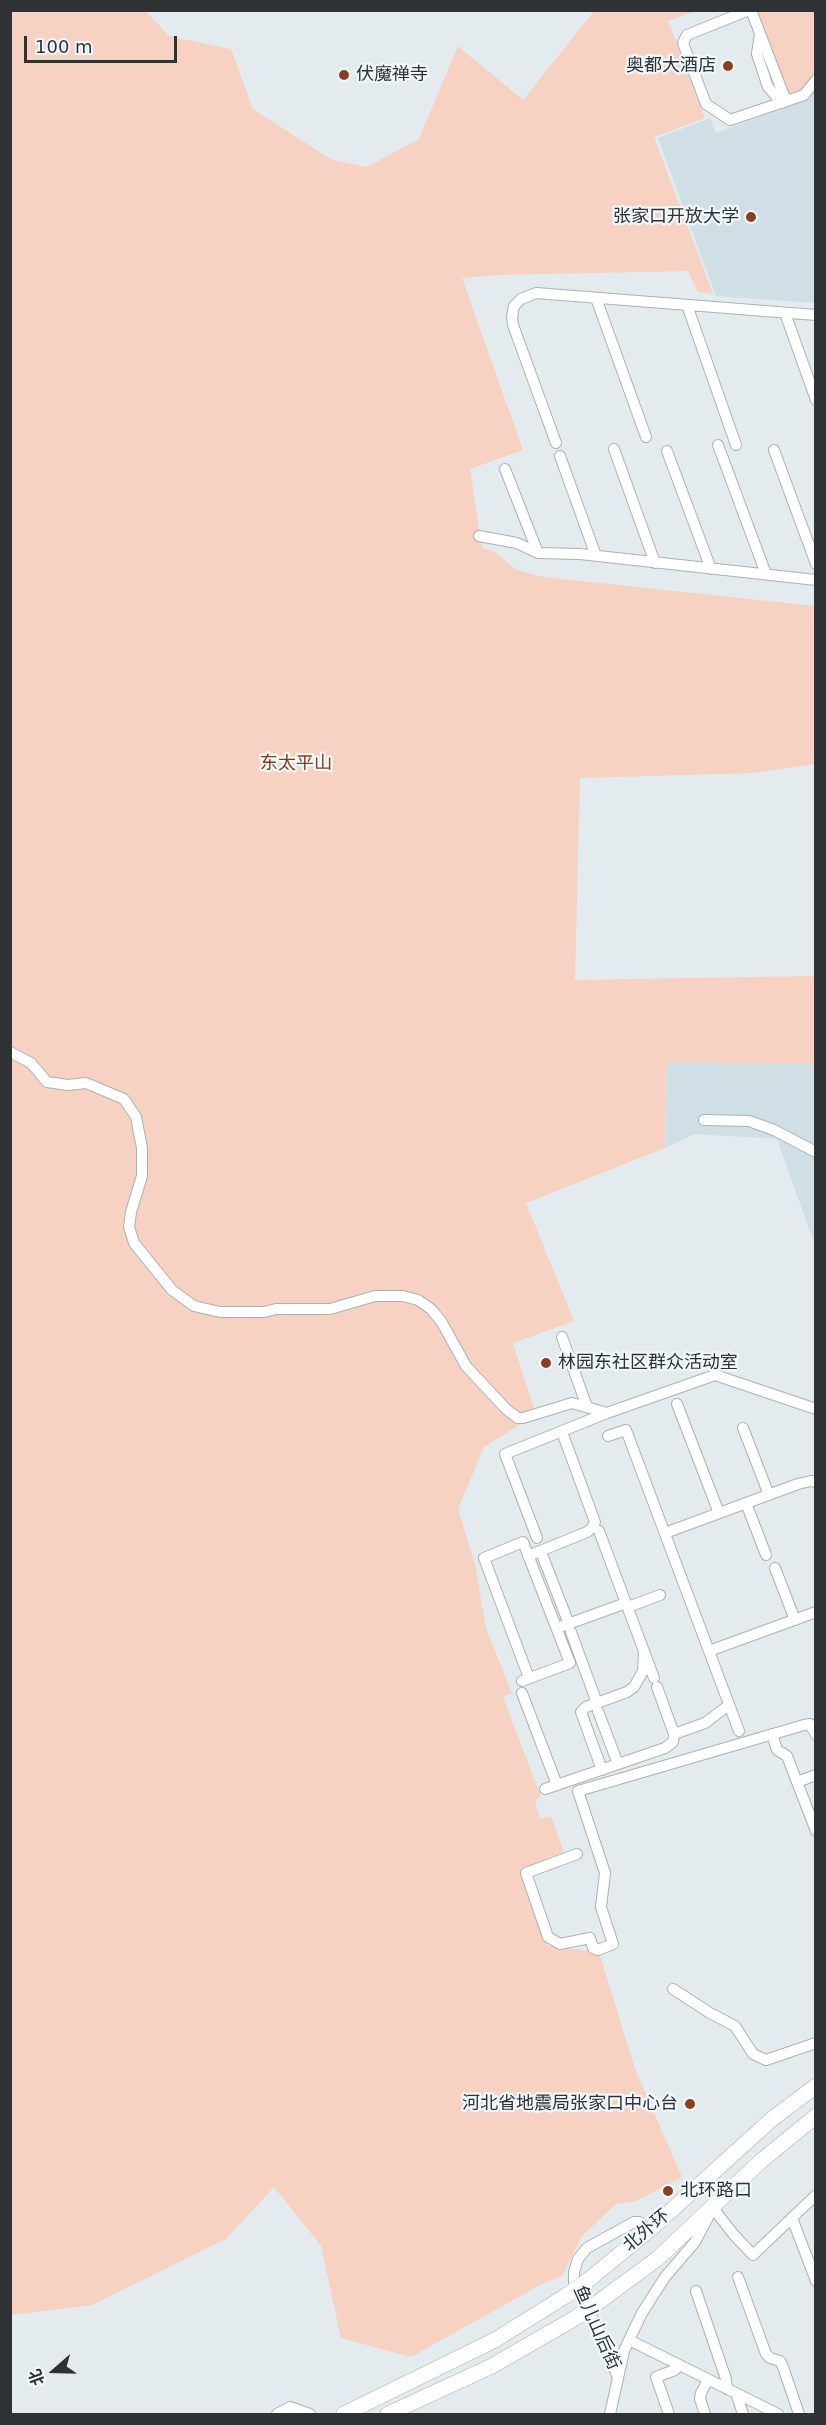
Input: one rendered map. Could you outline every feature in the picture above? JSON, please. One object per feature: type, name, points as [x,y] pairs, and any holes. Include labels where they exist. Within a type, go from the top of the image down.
[{"type":"highway","name":"北外环","points":[[344,2415],[495,2340],[586,2282],[643,2235],[772,2119],[816,2086]]},
{"type":"highway","name":"北外环","points":[[388,2415],[492,2366],[593,2306],[657,2259],[761,2160],[816,2115]]},
{"type":"street","points":[[784,102],[768,87],[757,54],[760,34],[750,10],[687,35],[682,43],[706,104],[730,120],[784,102],[804,95],[816,80]]},
{"type":"street","points":[[556,443],[513,325],[514,306],[521,299],[536,293],[816,315]]},
{"type":"street","points":[[596,298],[646,437]]},
{"type":"street","points":[[687,305],[736,445]]},
{"type":"street","points":[[785,313],[816,400]]},
{"type":"street","points":[[718,445],[766,574]]},
{"type":"street","points":[[614,449],[656,562]]},
{"type":"street","points":[[774,450],[816,564]]},
{"type":"street","points":[[667,451],[711,568]]},
{"type":"street","points":[[560,456],[596,556]]},
{"type":"street","points":[[505,469],[538,553]]},
{"type":"street","points":[[479,536],[518,543],[538,553],[596,556],[816,580]]},
{"type":"street","points":[[10,1052],[31,1063],[47,1082],[68,1085],[86,1083],[124,1099],[136,1117],[142,1148],[142,1176],[129,1227],[134,1243],[172,1290],[194,1306],[220,1312],[330,1309],[375,1296],[404,1296],[418,1300],[431,1309],[450,1334],[466,1366],[506,1409],[518,1418],[524,1419],[572,1403],[607,1413]]},
{"type":"street","points":[[704,1120],[748,1121],[774,1130],[816,1152]]},
{"type":"street","points":[[561,1337],[587,1407]]},
{"type":"street","points":[[537,1538],[505,1454],[607,1413],[715,1375],[816,1409]]},
{"type":"street","points":[[678,1404],[719,1513]]},
{"type":"street","points":[[743,1428],[769,1495]]},
{"type":"street","points":[[608,1437],[626,1430],[739,1731]]},
{"type":"street","points":[[528,1556],[587,1532],[595,1522],[562,1432]]},
{"type":"street","points":[[665,1533],[806,1481],[816,1482]]},
{"type":"street","points":[[746,1503],[766,1555]]},
{"type":"street","points":[[545,1789],[665,1748],[672,1742],[674,1734],[599,1531]]},
{"type":"street","points":[[523,1542],[528,1556],[570,1663],[525,1679],[484,1558],[523,1542]]},
{"type":"street","points":[[543,1557],[618,1764]]},
{"type":"street","points":[[775,1568],[795,1620]]},
{"type":"street","points":[[557,1628],[570,1628],[627,1605],[660,1595]]},
{"type":"street","points":[[709,1651],[816,1612]]},
{"type":"street","points":[[602,1770],[581,1713],[586,1707],[598,1707],[634,1687],[643,1671],[644,1652]]},
{"type":"street","points":[[522,1693],[557,1785]]},
{"type":"street","points":[[674,1734],[705,1722],[729,1705]]},
{"type":"street","points":[[576,1854],[526,1873],[548,1937],[560,1944],[590,1938],[593,1948],[598,1950],[613,1944],[601,1907],[605,1873],[578,1791],[810,1724],[816,1735]]},
{"type":"street","points":[[772,1734],[777,1750],[787,1756],[816,1830]]},
{"type":"street","points":[[797,1782],[816,1775]]},
{"type":"street","points":[[673,1989],[735,2026],[753,2054],[766,2060],[816,2043]]},
{"type":"street","points":[[713,2208],[753,2255],[816,2195]]},
{"type":"street","name":"鱼儿山后街","points":[[610,2415],[629,2340],[642,2313],[666,2277],[695,2242],[713,2208]]},
{"type":"street","points":[[792,2218],[816,2281]]},
{"type":"street","name":"鱼儿山后街","points":[[618,2378],[603,2340],[574,2283],[574,2272],[578,2259],[587,2248],[634,2222],[642,2225],[643,2235]]},
{"type":"street","points":[[738,2277],[766,2354],[780,2361],[800,2415]]},
{"type":"street","points":[[696,2291],[726,2379],[743,2415]]},
{"type":"street","points":[[629,2340],[778,2415]]},
{"type":"street","points":[[669,2415],[656,2377],[675,2370],[679,2365]]},
{"type":"street","points":[[705,2415],[700,2393],[708,2380]]},
{"type":"street","points":[[277,2415],[290,2407],[310,2415]]},
{"type":"shaded area","name":"张家口开放大学","points":[[815,90],[815,303],[716,296],[658,138],[710,118],[716,133],[809,99]]},
{"type":"shaded area","points":[[667,1062],[815,1064],[815,1246],[777,1139],[695,1134],[665,1148]]},
{"type":"green space","name":"东太平山","points":[[10,11],[146,11],[169,36],[231,49],[253,109],[332,160],[367,167],[419,139],[458,46],[523,100],[594,11],[696,11],[668,21],[705,118],[654,137],[713,294],[698,292],[688,271],[497,275],[462,278],[523,450],[470,469],[482,548],[493,551],[517,570],[543,577],[815,606],[815,764],[753,773],[580,778],[575,980],[815,976],[815,1064],[667,1062],[665,1148],[526,1203],[574,1321],[513,1343],[534,1408],[521,1424],[484,1447],[458,1509],[475,1564],[486,1628],[512,1693],[503,1697],[541,1797],[535,1800],[540,1819],[551,1816],[564,1852],[520,1870],[547,1946],[599,1952],[635,2069],[682,2177],[636,2201],[616,2204],[582,2236],[562,2276],[540,2285],[411,2357],[341,2338],[321,2246],[274,2187],[226,2239],[92,2305],[11,2315]]},
{"type":"green space","points":[[757,11],[815,11],[815,76],[804,90],[788,96]]},
{"type":"place","name":"奥都大酒店","points":[[728,66]]},
{"type":"place","name":"伏魔禅寺","points":[[344,75]]},
{"type":"place","name":"张家口开放大学","points":[[751,217]]},
{"type":"place","name":"林园东社区群众活动室","points":[[546,1363]]},
{"type":"place","name":"河北省地震局张家口中心台","points":[[690,2104]]},
{"type":"place","name":"北环路口","points":[[668,2191]]}]
